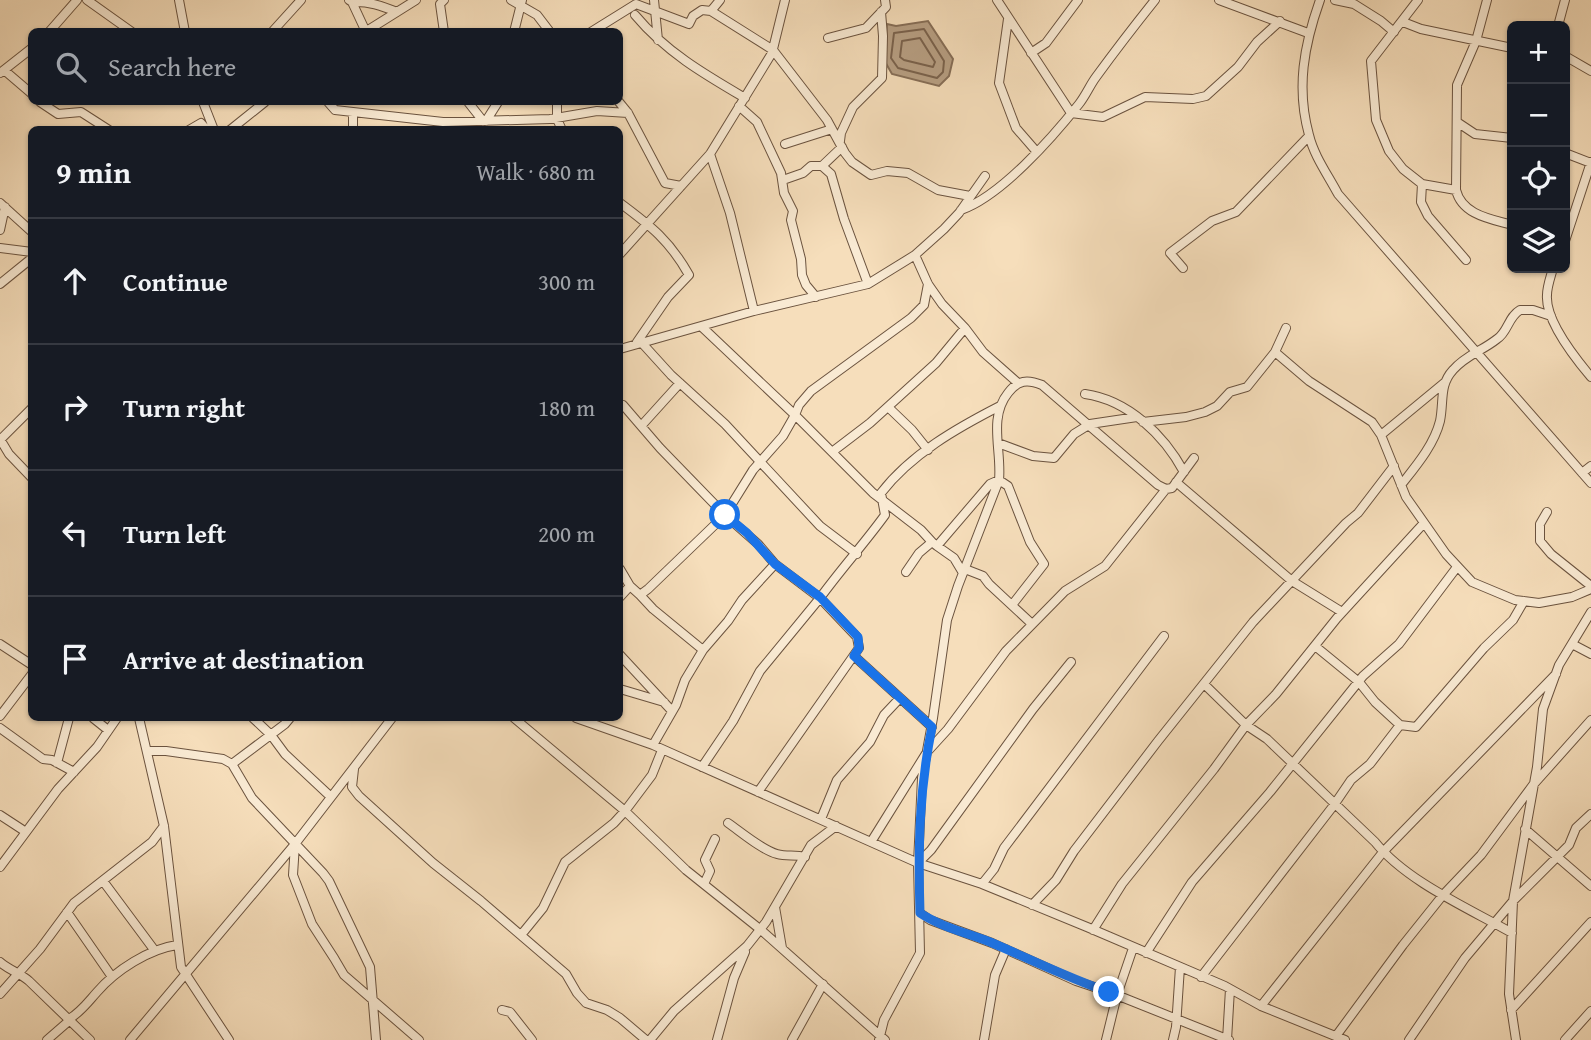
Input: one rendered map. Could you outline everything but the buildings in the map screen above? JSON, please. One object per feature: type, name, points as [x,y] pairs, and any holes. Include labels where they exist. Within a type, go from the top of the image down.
[{"type":"street","points":[[52,28],[77,0]]},
{"type":"street","points":[[88,0],[126,28]]},
{"type":"street","points":[[179,0],[184,28]]},
{"type":"street","points":[[276,28],[301,0]]},
{"type":"street","points":[[371,28],[416,0]]},
{"type":"street","points":[[443,0],[440,4],[443,28]]},
{"type":"street","points":[[511,0],[521,3],[537,15],[547,28]]},
{"type":"street","points":[[654,0],[657,40]]},
{"type":"street","points":[[711,11],[720,0]]},
{"type":"street","points":[[623,251],[710,154],[773,50],[785,0]]},
{"type":"street","points":[[997,0],[1071,113],[1103,117],[1145,97],[1193,99],[1206,96],[1238,67],[1256,42],[1280,22]]},
{"type":"street","points":[[1031,53],[1046,43],[1078,0]]},
{"type":"street","points":[[961,210],[977,205],[1037,151],[1071,113],[1155,0]]},
{"type":"street","points":[[1219,0],[1308,33]]},
{"type":"street","points":[[1320,0],[1308,33],[1302,99],[1309,135],[1338,194],[1591,483]]},
{"type":"street","points":[[1335,0],[1354,4],[1394,32]]},
{"type":"street","points":[[1418,0],[1371,61],[1376,120],[1390,151],[1403,169],[1422,184],[1456,190]]},
{"type":"street","points":[[1487,0],[1476,41],[1457,85],[1456,190],[1462,202],[1473,213],[1507,223]]},
{"type":"street","points":[[1559,21],[1565,0]]},
{"type":"street","points":[[364,28],[350,1],[381,5],[397,12]]},
{"type":"street","points":[[515,28],[521,3]]},
{"type":"street","points":[[597,28],[636,4],[689,24],[693,16],[702,10],[711,11],[773,50],[832,129],[852,162],[871,175],[887,171],[908,173],[938,190],[970,196]]},
{"type":"street","points":[[828,38],[860,31],[883,5]]},
{"type":"street","points":[[822,166],[841,144],[841,133],[853,107],[882,78],[883,5]]},
{"type":"street","points":[[635,15],[657,40],[691,66],[745,97]]},
{"type":"street","points":[[1008,19],[999,83],[1016,128],[1037,151]]},
{"type":"street","points":[[1403,22],[1421,29],[1507,47]]},
{"type":"street","points":[[28,51],[2,72],[28,91]]},
{"type":"street","points":[[1570,59],[1591,71]]},
{"type":"street","points":[[44,105],[58,114],[81,112],[103,126]]},
{"type":"street","points":[[203,105],[212,126]]},
{"type":"street","points":[[235,126],[261,105]]},
{"type":"street","points":[[331,105],[335,110],[353,113],[443,122],[557,119],[597,111],[628,113]]},
{"type":"street","points":[[471,105],[485,121]]},
{"type":"street","points":[[485,121],[496,105]]},
{"type":"street","points":[[557,105],[560,126]]},
{"type":"street","points":[[621,105],[666,183],[681,186]]},
{"type":"street","points":[[739,106],[757,122],[783,180],[793,211],[791,220],[801,259],[802,275],[816,297]]},
{"type":"street","points":[[353,113],[353,126]]},
{"type":"street","points":[[499,126],[506,120]]},
{"type":"street","points":[[1457,122],[1475,134],[1507,137]]},
{"type":"street","points":[[785,144],[832,129]]},
{"type":"street","points":[[1183,268],[1170,253],[1212,221],[1236,212],[1309,135]]},
{"type":"street","points":[[710,154],[730,213],[754,312]]},
{"type":"street","points":[[1570,155],[1591,162],[1570,226]]},
{"type":"street","points":[[783,180],[803,173],[811,166],[822,166],[831,174],[868,284]]},
{"type":"street","points":[[623,348],[868,284],[915,255],[961,210],[985,176]]},
{"type":"street","points":[[1422,184],[1421,202],[1427,216],[1466,260]]},
{"type":"street","points":[[0,230],[2,205]]},
{"type":"street","points":[[2,205],[28,228]]},
{"type":"street","points":[[623,205],[648,224],[675,251],[689,275],[668,297],[638,342]]},
{"type":"street","points":[[0,248],[28,252]]},
{"type":"street","points":[[915,255],[928,284],[942,303],[983,352],[1018,383]]},
{"type":"street","points":[[0,284],[28,261]]},
{"type":"street","points":[[1552,273],[1546,297],[1551,316],[1567,347],[1589,372]]},
{"type":"street","points":[[639,595],[725,515],[760,463],[783,436],[799,405],[811,391],[911,318],[924,305],[928,284]]},
{"type":"street","points":[[924,305],[942,303]]},
{"type":"street","points":[[1381,435],[1444,383],[1451,371],[1499,338],[1509,320],[1520,310],[1533,310],[1551,316]]},
{"type":"street","points":[[654,318],[656,327],[668,337]]},
{"type":"street","points":[[702,327],[884,502],[954,558],[964,571],[983,576],[1032,624]]},
{"type":"street","points":[[832,452],[888,407],[936,363],[965,328]]},
{"type":"street","points":[[998,443],[1033,456],[1054,458],[1074,434],[1090,424],[1186,417],[1217,406],[1230,392],[1247,387],[1275,352],[1286,328]]},
{"type":"street","points":[[638,342],[725,424],[820,526],[857,554]]},
{"type":"street","points":[[1275,352],[1309,381],[1363,415],[1381,435],[1406,497],[1472,582],[1495,593],[1539,603],[1572,597],[1591,588],[1551,554],[1540,541],[1540,524],[1547,512]]},
{"type":"street","points":[[882,1039],[884,1020],[920,953],[918,863],[922,778],[947,620],[999,480],[997,426],[1000,406],[1005,396],[1018,383],[1029,380],[1042,385],[1141,471],[1166,489]]},
{"type":"street","points":[[642,425],[680,383]]},
{"type":"street","points":[[1401,485],[1431,442],[1440,419],[1444,383]]},
{"type":"street","points":[[1085,394],[1106,398],[1140,420],[1159,435],[1184,472]]},
{"type":"street","points":[[702,767],[733,721],[760,671],[837,574],[857,554],[885,515],[881,493],[891,480],[970,421],[1000,406]]},
{"type":"street","points":[[623,407],[725,515],[753,538],[775,564],[820,597],[858,637],[859,648],[854,656],[758,792]]},
{"type":"street","points":[[888,407],[928,450]]},
{"type":"street","points":[[28,412],[0,439],[9,454],[28,474]]},
{"type":"street","points":[[871,842],[927,752],[948,729],[1006,651],[1065,591],[1105,566],[1166,489],[1172,488],[1194,458]]},
{"type":"street","points":[[1032,905],[1056,880],[1099,818],[1253,622],[1358,513],[1394,466]]},
{"type":"street","points":[[1582,473],[1591,466]]},
{"type":"street","points":[[906,572],[919,553],[935,544],[990,484],[999,480]]},
{"type":"street","points":[[999,480],[1008,486],[1030,542],[1044,564],[1012,605]]},
{"type":"street","points":[[1176,482],[1292,581],[1342,612]]},
{"type":"street","points":[[1093,930],[1122,884],[1214,769],[1245,725],[1276,694],[1342,612],[1424,523]]},
{"type":"street","points":[[653,746],[703,650],[742,600],[775,564]]},
{"type":"street","points":[[1146,953],[1192,882],[1293,764],[1359,681],[1399,643],[1457,566]]},
{"type":"street","points":[[623,574],[639,595],[703,650]]},
{"type":"street","points":[[623,594],[630,586]]},
{"type":"street","points":[[1315,646],[1359,681],[1375,702],[1400,726],[1416,726],[1484,648],[1513,620],[1524,601]]},
{"type":"street","points":[[1516,1040],[1511,1010],[1513,901],[1544,709],[1556,674],[1591,612]]},
{"type":"street","points":[[982,884],[995,869],[1004,848],[1164,636]]},
{"type":"street","points":[[0,643],[28,662]]},
{"type":"street","points":[[1572,644],[1591,654]]},
{"type":"street","points":[[854,656],[932,727]]},
{"type":"street","points":[[623,658],[672,711]]},
{"type":"street","points":[[918,863],[931,850],[1033,709],[1071,662]]},
{"type":"street","points":[[1261,1006],[1383,852],[1556,674]]},
{"type":"street","points":[[0,716],[28,679]]},
{"type":"street","points":[[1204,684],[1245,725],[1267,739],[1387,857],[1443,895],[1512,933]]},
{"type":"street","points":[[623,691],[665,702]]},
{"type":"street","points":[[821,819],[837,779],[870,742],[884,715],[900,698]]},
{"type":"street","points":[[1336,1036],[1402,945],[1443,895],[1481,855],[1533,785],[1591,720]]},
{"type":"street","points":[[57,763],[68,721]]},
{"type":"street","points":[[97,721],[108,730]]},
{"type":"street","points":[[0,867],[58,789],[97,747],[115,721]]},
{"type":"street","points":[[140,721],[164,826],[181,967],[229,1040]]},
{"type":"street","points":[[256,721],[285,754],[331,797]]},
{"type":"street","points":[[232,764],[287,721]]},
{"type":"street","points":[[131,1040],[295,844],[390,721]]},
{"type":"street","points":[[518,721],[625,811],[686,870],[782,948],[882,1039]]},
{"type":"street","points":[[584,721],[663,750],[918,863],[982,884],[1093,930],[1230,989],[1261,1006],[1345,1040]]},
{"type":"street","points":[[1201,978],[1351,780],[1370,764],[1400,726]]},
{"type":"street","points":[[0,728],[43,759],[74,772]]},
{"type":"street","points":[[521,935],[544,908],[565,862],[625,811],[652,775],[663,750]]},
{"type":"street","points":[[148,751],[215,757],[232,764],[252,798],[329,881],[367,958],[372,977],[376,1040]]},
{"type":"street","points":[[355,766],[352,787],[359,796],[433,863],[566,974],[586,1003],[614,1014],[648,1040],[674,1011],[747,946],[761,930],[811,845],[836,826]]},
{"type":"street","points":[[1408,1039],[1465,958],[1513,901],[1569,845],[1576,828],[1591,814]]},
{"type":"street","points":[[0,815],[26,832]]},
{"type":"street","points":[[728,823],[772,852],[805,857]]},
{"type":"street","points":[[0,994],[79,898],[152,842],[164,826]]},
{"type":"street","points":[[1525,829],[1591,886]]},
{"type":"street","points":[[704,884],[710,872],[705,860],[715,839]]},
{"type":"street","points":[[295,844],[293,875],[312,924],[344,975],[419,1040]]},
{"type":"street","points":[[103,881],[155,951]]},
{"type":"street","points":[[775,906],[782,948]]},
{"type":"street","points":[[67,912],[112,977]]},
{"type":"street","points":[[920,913],[1076,981],[1228,1040],[1230,989]]},
{"type":"street","points":[[1511,1010],[1591,922]]},
{"type":"street","points":[[47,1040],[79,1013],[112,977],[155,951],[177,945]]},
{"type":"street","points":[[717,1040],[734,978],[747,946]]},
{"type":"street","points":[[1106,1040],[1117,995],[1133,948]]},
{"type":"street","points":[[984,1040],[995,975],[1006,949]]},
{"type":"street","points":[[0,962],[9,970],[20,973],[89,1040]]},
{"type":"street","points":[[1173,1040],[1180,967]]},
{"type":"street","points":[[792,1040],[822,984]]},
{"type":"street","points":[[502,1010],[510,1012],[532,1040]]},
{"type":"street","points":[[1565,1040],[1591,1011]]},
{"type":"water","points":[[928,21],[953,59],[949,76],[939,86],[892,74],[884,60],[887,24],[896,26]]},
{"type":"route","points":[[725,515],[747,533],[775,564],[820,597],[858,637],[859,648],[854,656],[932,727],[922,778],[918,863],[920,913],[1076,981],[1109,992]]}]
